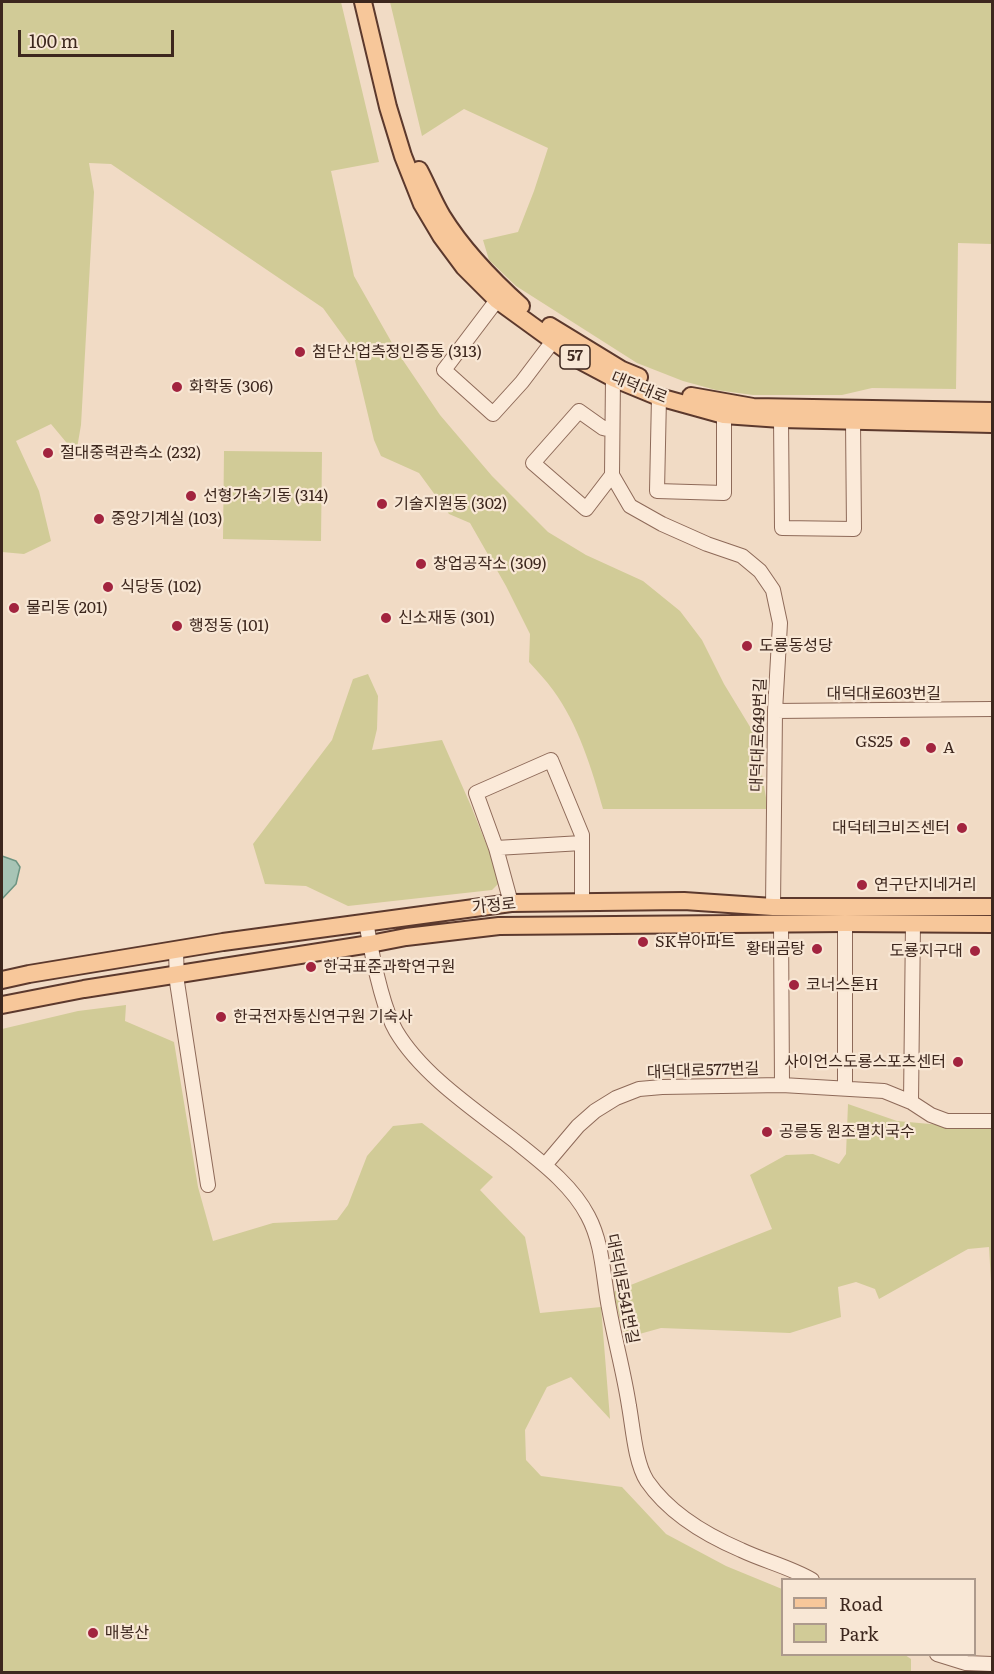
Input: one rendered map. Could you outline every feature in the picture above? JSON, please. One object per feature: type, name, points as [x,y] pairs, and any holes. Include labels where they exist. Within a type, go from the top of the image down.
[{"type":"main road","name":"대덕대로","points":[[363,2],[388,107],[403,156],[422,204],[441,236],[464,267],[497,300],[580,361],[659,397],[724,415],[781,419],[993,424]]},
{"type":"main road","name":"대덕대로","points":[[374,2],[408,138],[418,168],[440,213],[489,277],[533,315],[622,370],[660,387],[702,399],[753,406],[993,411]]},
{"type":"main road","name":"가정로","points":[[2,980],[366,922],[511,903],[684,901],[773,907],[993,907]]},
{"type":"main road","name":"가정로","points":[[2,1005],[84,989],[406,937],[499,926],[781,923],[993,924]]},
{"type":"street","points":[[497,300],[444,370],[493,414],[522,382],[553,341]]},
{"type":"street","name":"대덕대로649번길","points":[[613,378],[612,476],[630,506],[662,524],[707,544],[742,556],[760,571],[773,590],[780,616],[775,711],[773,907]]},
{"type":"street","points":[[657,491],[659,397]]},
{"type":"street","points":[[611,430],[603,428],[579,411],[533,463],[586,509],[612,476]]},
{"type":"street","points":[[637,509],[657,491],[724,493],[724,415]]},
{"type":"street","points":[[781,419],[782,528],[854,529],[854,421]]},
{"type":"street","name":"대덕대로603번길","points":[[775,711],[993,709]]},
{"type":"street","points":[[511,903],[496,848],[476,793],[551,760],[582,835],[582,901]]},
{"type":"street","points":[[496,848],[582,843]]},
{"type":"street","name":"대덕대로541번길","points":[[366,922],[394,1028],[407,1049],[432,1074],[545,1165],[576,1199],[587,1215],[596,1235],[637,1452],[646,1479],[666,1504],[699,1529],[741,1550],[807,1578]]},
{"type":"street","points":[[781,923],[782,1085]]},
{"type":"street","points":[[845,923],[845,1088]]},
{"type":"street","points":[[911,1102],[913,923]]},
{"type":"street","points":[[176,951],[177,975],[208,1185]]},
{"type":"street","name":"대덕대로577번길","points":[[545,1165],[578,1126],[595,1111],[616,1098],[639,1089],[782,1085],[884,1091],[947,1121],[993,1121]]},
{"type":"street","points":[[943,1656],[966,1663],[993,1664]]},
{"type":"green space","points":[[2,2],[341,2],[379,162],[331,171],[354,276],[396,350],[440,415],[492,476],[548,532],[586,555],[643,581],[680,611],[702,640],[724,684],[755,735],[768,809],[603,809],[589,763],[570,717],[550,686],[529,662],[530,634],[506,586],[470,523],[449,514],[419,473],[381,456],[374,440],[352,348],[323,308],[111,164],[89,163],[94,192],[81,425],[76,454],[51,424],[16,441],[39,491],[51,541],[24,554],[2,552]]},
{"type":"green space","points":[[390,2],[992,2],[992,244],[958,243],[956,389],[872,388],[842,395],[753,395],[716,390],[683,381],[637,363],[516,286],[489,260],[483,240],[518,232],[548,148],[464,109],[422,136]]},
{"type":"green space","points":[[224,451],[322,452],[321,541],[223,539]]},
{"type":"green space","points":[[368,674],[378,696],[377,729],[372,750],[442,740],[501,881],[492,890],[348,906],[306,886],[265,884],[253,844],[332,740],[353,679]]},
{"type":"green space","points":[[126,1005],[125,1021],[174,1042],[198,1187],[213,1241],[273,1223],[337,1220],[348,1205],[367,1156],[393,1126],[422,1123],[493,1177],[480,1190],[525,1237],[540,1313],[601,1307],[610,1419],[571,1377],[547,1387],[525,1430],[526,1460],[541,1476],[622,1487],[666,1534],[726,1566],[781,1589],[781,1656],[906,1656],[911,1659],[911,1672],[2,1672],[2,1029],[78,1011]]},
{"type":"green space","points":[[848,1104],[897,1121],[963,1127],[992,1127],[992,1299],[989,1247],[968,1249],[879,1299],[875,1289],[856,1282],[838,1287],[841,1317],[790,1333],[661,1328],[625,1338],[613,1292],[772,1229],[750,1175],[786,1155],[813,1154],[839,1164],[846,1154]]},
{"type":"shaded area","points":[[2,856],[16,861],[20,867],[16,884],[2,899]]},
{"type":"place","name":"첨단산업측정인증동 (313)","points":[[300,352]]},
{"type":"place","name":"화학동 (306)","points":[[177,387]]},
{"type":"place","name":"절대중력관측소 (232)","points":[[48,453]]},
{"type":"place","name":"선형가속기동 (314)","points":[[191,496]]},
{"type":"place","name":"기술지원동 (302)","points":[[382,504]]},
{"type":"place","name":"중앙기계실 (103)","points":[[99,519]]},
{"type":"place","name":"창업공작소 (309)","points":[[421,564]]},
{"type":"place","name":"식당동 (102)","points":[[108,587]]},
{"type":"place","name":"물리동 (201)","points":[[14,608]]},
{"type":"place","name":"신소재동 (301)","points":[[386,618]]},
{"type":"place","name":"행정동 (101)","points":[[177,626]]},
{"type":"place","name":"도룡동성당","points":[[747,646]]},
{"type":"place","name":"GS25","points":[[905,742]]},
{"type":"place","name":"A","points":[[931,748]]},
{"type":"place","name":"대덕테크비즈센터","points":[[962,828]]},
{"type":"place","name":"연구단지네거리","points":[[862,885]]},
{"type":"place","name":"SK뷰아파트","points":[[643,942]]},
{"type":"place","name":"황태곰탕","points":[[817,949]]},
{"type":"place","name":"도룡지구대","points":[[975,951]]},
{"type":"place","name":"한국표준과학연구원","points":[[311,967]]},
{"type":"place","name":"코너스톤H","points":[[794,985]]},
{"type":"place","name":"한국전자통신연구원 기숙사","points":[[221,1017]]},
{"type":"place","name":"사이언스도룡스포츠센터","points":[[958,1062]]},
{"type":"place","name":"공릉동 원조멸치국수","points":[[767,1132]]},
{"type":"place","name":"매봉산","points":[[93,1633]]}]
